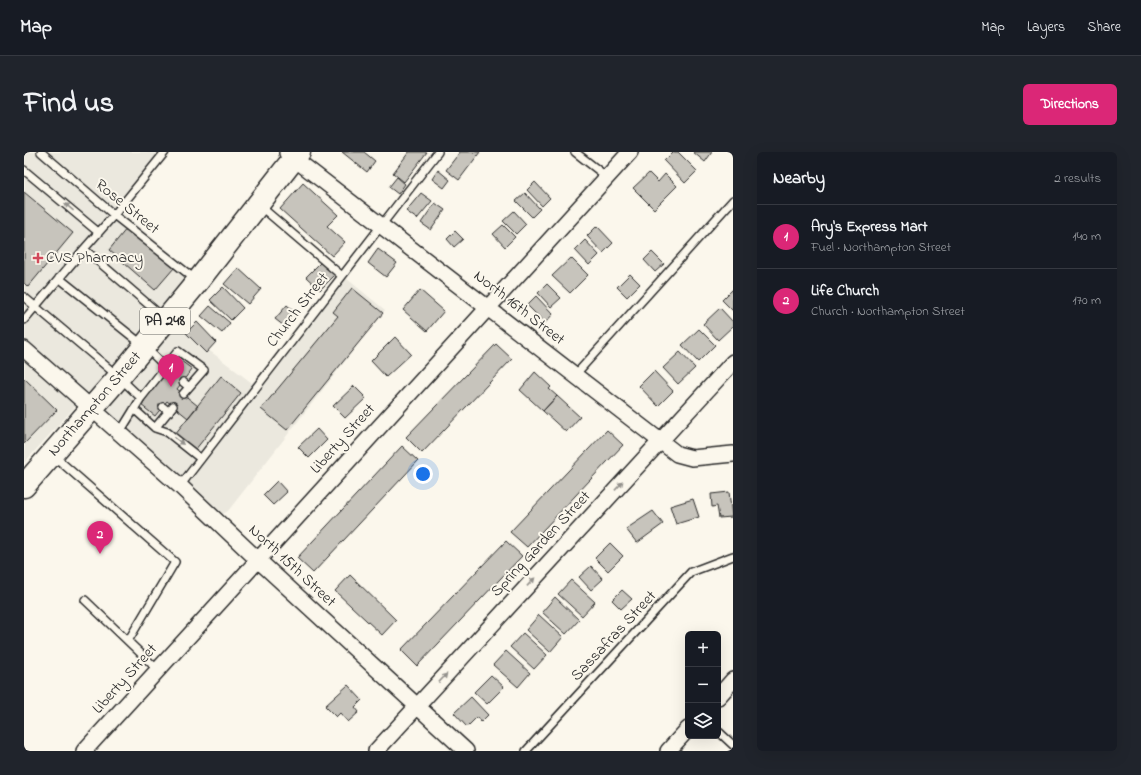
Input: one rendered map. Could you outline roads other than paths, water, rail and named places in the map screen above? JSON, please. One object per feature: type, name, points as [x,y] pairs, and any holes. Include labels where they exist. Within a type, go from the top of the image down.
[{"type":"main road","name":"Northampton Street","points":[[24,486],[93,409],[198,281],[258,204],[293,154]]},
{"type":"street","name":"Liberty Street","points":[[84,751],[630,152]]},
{"type":"street","name":"North 16th Street","points":[[293,154],[677,454],[692,458],[733,454]]},
{"type":"street","name":"North 15th Street","points":[[24,349],[180,486],[258,560],[466,751]]},
{"type":"street","name":"Spring Garden Street","points":[[376,751],[733,362]]},
{"type":"street","points":[[721,694],[733,680]]},
{"type":"street","points":[[668,751],[685,733]]},
{"type":"lane","name":"Rose Street","points":[[41,152],[114,215],[198,281]]},
{"type":"lane","points":[[24,320],[114,215],[165,152]]},
{"type":"lane","name":"Church Street","points":[[180,486],[438,152]]},
{"type":"lane","points":[[576,152],[607,177]]},
{"type":"lane","points":[[24,170],[98,232]]},
{"type":"lane","points":[[576,374],[733,200]]},
{"type":"lane","points":[[258,204],[342,276]]},
{"type":"lane","points":[[84,249],[166,320]]},
{"type":"lane","points":[[59,278],[144,346],[167,368]]},
{"type":"lane","points":[[24,297],[119,377],[145,395]]},
{"type":"lane","points":[[120,432],[134,409],[167,368],[178,351],[204,370],[184,394]]},
{"type":"lane","points":[[182,382],[189,387]]},
{"type":"lane","points":[[155,428],[171,409],[162,407]]},
{"type":"lane","points":[[134,409],[155,428],[167,432],[201,459]]},
{"type":"lane","points":[[52,454],[174,562],[128,641]]},
{"type":"lane","name":"Sassafras Street","points":[[526,751],[691,572],[733,556]]},
{"type":"lane","points":[[85,600],[158,670]]},
{"type":"lane","points":[[721,734],[733,745]]},
{"type":"place","name":"CVS Pharmacy","points":[[38,258]]},
{"type":"place","name":"Ary's Express Mart","points":[[171,387]]},
{"type":"place","name":"Life Church","points":[[100,554]]}]
